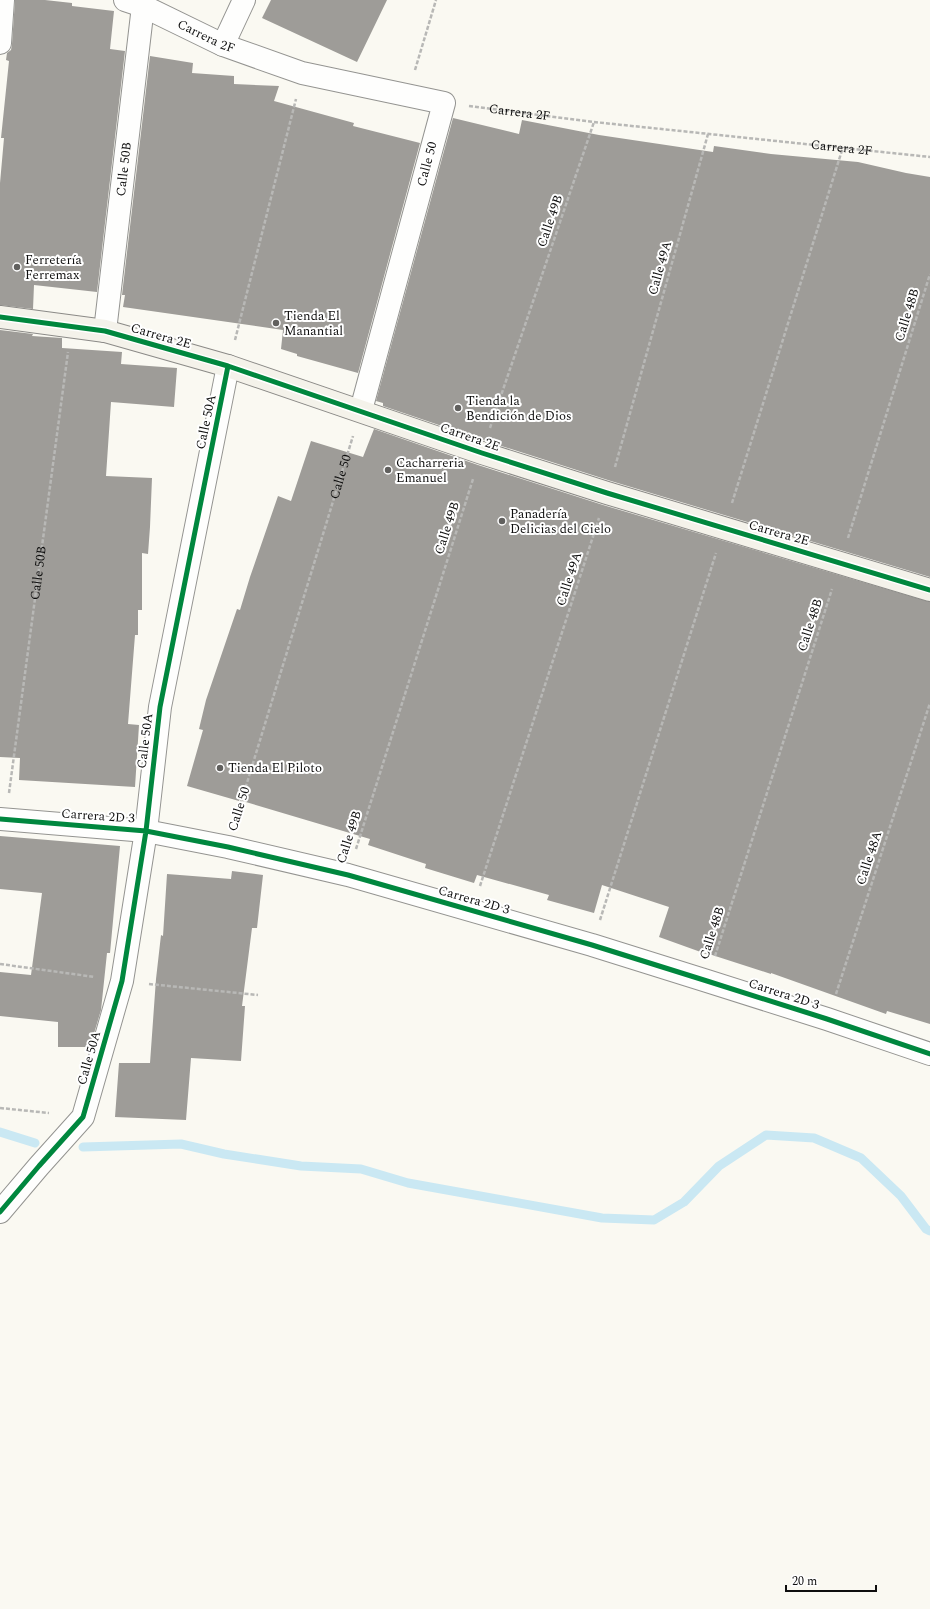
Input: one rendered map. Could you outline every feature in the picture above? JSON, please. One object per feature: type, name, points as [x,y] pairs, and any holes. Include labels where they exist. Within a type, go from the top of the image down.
[{"type":"street","points":[[0,44],[3,0]]},
{"type":"street","points":[[223,45],[244,0]]},
{"type":"street","name":"Carrera 2F","points":[[134,3],[223,45],[302,73],[444,103]]},
{"type":"street","name":"Calle 50B","points":[[105,331],[134,3]]},
{"type":"street","name":"Calle 50","points":[[361,410],[444,103]]},
{"type":"street","name":"Carrera 2E","points":[[0,317],[105,331],[228,366],[361,410],[482,453],[607,493],[930,590]]},
{"type":"street","name":"Calle 50A","points":[[83,1117],[122,981],[146,831],[160,707],[228,366]]},
{"type":"street","name":"Carrera 2D 3","points":[[3,819],[146,831],[228,847],[348,874],[472,912],[592,945],[828,1019],[930,1054]]},
{"type":"street","points":[[0,1212],[38,1166],[83,1117]]},
{"type":"street","points":[[0,1188],[38,1166]]},
{"type":"path","points":[[407,95],[436,0]]},
{"type":"path","points":[[228,366],[302,73]]},
{"type":"path","points":[[0,1108],[83,1117]]},
{"type":"building","points":[[15,0],[45,0],[72,3],[72,6],[114,11],[110,49],[125,51],[97,292],[34,285],[33,309],[0,305],[0,183],[4,138],[1,138],[9,61],[6,60],[7,53],[11,50],[12,44]]},
{"type":"building","points":[[271,0],[387,0],[357,62],[262,18]]},
{"type":"building","points":[[150,56],[193,63],[192,73],[234,76],[234,84],[279,86],[274,101],[354,123],[353,126],[420,143],[358,373],[297,356],[297,354],[281,349],[283,330],[123,307],[125,295],[122,295]]},
{"type":"building","points":[[453,118],[519,134],[522,120],[599,135],[713,152],[714,146],[771,154],[858,162],[930,177],[930,577],[611,481],[383,406],[383,403],[376,401]]},
{"type":"building","points":[[0,330],[33,334],[32,336],[62,338],[62,348],[122,352],[121,364],[177,368],[174,407],[111,402],[106,476],[152,478],[148,554],[142,553],[142,610],[138,610],[138,635],[135,635],[128,724],[139,725],[135,787],[19,780],[20,758],[0,757]]},
{"type":"building","points":[[374,429],[478,465],[603,505],[930,602],[930,1024],[887,1011],[886,1014],[771,973],[709,955],[659,937],[669,907],[602,885],[594,913],[547,900],[549,895],[477,875],[474,883],[425,868],[426,864],[368,845],[370,839],[187,786],[203,730],[199,729],[206,700],[237,609],[240,610],[278,496],[291,501],[311,441],[363,457]]},
{"type":"building","points":[[0,836],[120,846],[110,953],[107,953],[101,1010],[90,1047],[58,1047],[58,1022],[0,1016],[0,972],[31,975],[42,893],[0,889]]},
{"type":"building","points":[[232,871],[263,875],[257,928],[252,928],[242,1006],[245,1006],[241,1061],[191,1058],[186,1120],[115,1117],[119,1063],[150,1063],[156,979],[161,935],[163,936],[167,874],[231,879]]},
{"type":"waterway","points":[[0,1132],[35,1143]]},
{"type":"waterway","points":[[83,1147],[181,1144],[224,1154],[301,1166],[361,1169],[408,1183],[602,1218],[654,1220],[684,1202],[719,1166],[766,1135],[814,1138],[861,1158],[901,1196],[926,1229],[930,1231]]},
{"type":"cycle path","points":[[0,317],[105,331],[228,366],[482,453],[607,493],[930,590]]},
{"type":"cycle path","points":[[0,1212],[83,1117],[122,981],[146,831],[160,707],[228,366]]},
{"type":"cycle path","points":[[0,819],[146,831],[228,847],[348,875],[592,945],[827,1019],[930,1054]]},
{"type":"place","name":"Ferretería Ferremax","points":[[17,267]]},
{"type":"place","name":"Tienda El Manantial","points":[[276,323]]},
{"type":"place","name":"Tienda la Bendición de Dios","points":[[458,408]]},
{"type":"place","name":"Cacharreria Emanuel","points":[[388,470]]},
{"type":"place","name":"Panadería Delicias del Cielo","points":[[502,521]]},
{"type":"place","name":"Tienda El Piloto","points":[[220,768]]}]
